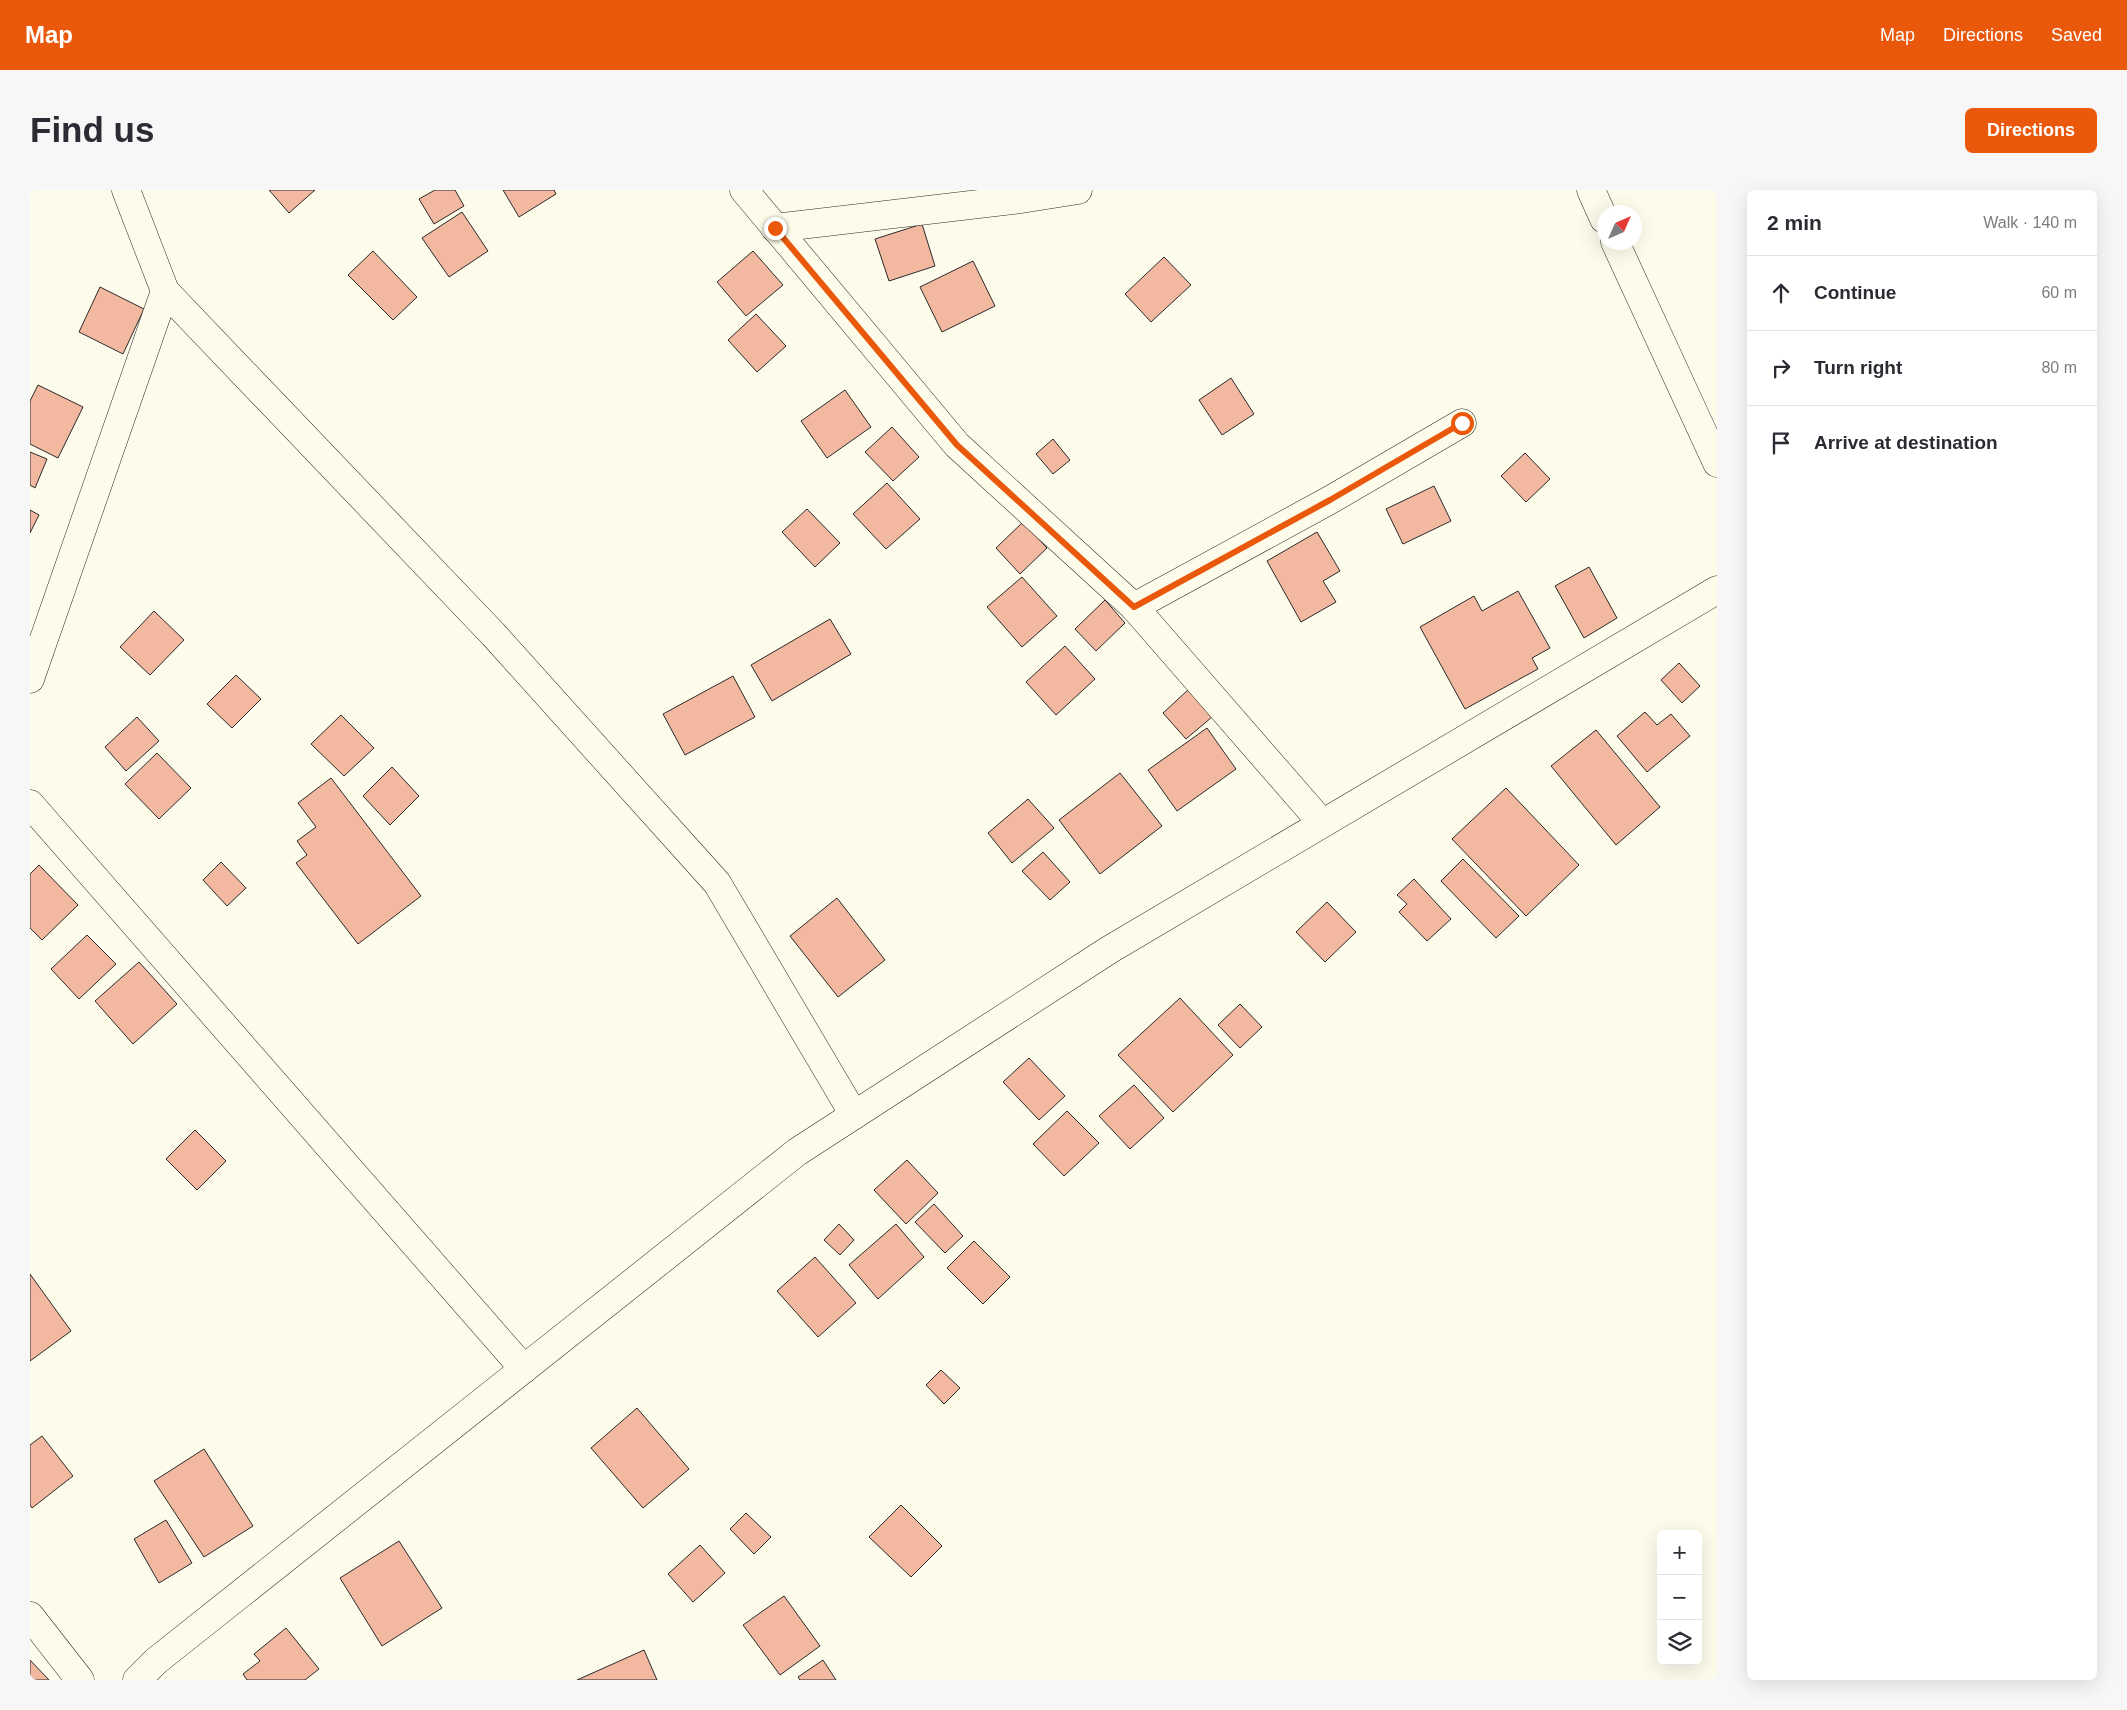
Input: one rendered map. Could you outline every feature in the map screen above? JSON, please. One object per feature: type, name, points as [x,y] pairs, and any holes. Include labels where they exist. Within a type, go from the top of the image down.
[{"type":"main road","points":[[126,190],[165,291],[493,634],[717,883],[854,1115]]},
{"type":"main road","points":[[744,190],[957,445],[1134,607],[1322,824]]},
{"type":"main road","points":[[775,228],[1021,199],[1078,190]]},
{"type":"main road","points":[[1591,190],[1598,205]]},
{"type":"main road","points":[[1619,250],[1717,463]]},
{"type":"main road","points":[[30,679],[165,291]]},
{"type":"main road","points":[[1134,607],[1330,500],[1462,423]]},
{"type":"main road","points":[[137,1680],[156,1660],[797,1152],[1109,950],[1717,590]]},
{"type":"main road","points":[[30,804],[524,1369]]},
{"type":"main road","points":[[30,1616],[80,1680]]},
{"type":"building","points":[[269,190],[315,190],[289,213]]},
{"type":"building","points":[[435,190],[455,190],[464,206],[434,224],[419,199]]},
{"type":"building","points":[[503,190],[554,190],[556,194],[519,217]]},
{"type":"building","points":[[462,212],[488,251],[449,277],[422,238]]},
{"type":"building","points":[[922,224],[935,266],[889,281],[875,239]]},
{"type":"building","points":[[373,251],[417,297],[393,320],[348,275]]},
{"type":"building","points":[[753,251],[783,285],[746,316],[717,282]]},
{"type":"building","points":[[1164,257],[1191,285],[1151,322],[1125,294]]},
{"type":"building","points":[[973,261],[995,306],[942,332],[920,287]]},
{"type":"building","points":[[100,287],[144,309],[123,354],[79,332]]},
{"type":"building","points":[[756,314],[786,346],[757,372],[728,340]]},
{"type":"building","points":[[1231,378],[1254,414],[1222,435],[1199,400]]},
{"type":"building","points":[[38,385],[83,407],[58,458],[30,444],[30,401]]},
{"type":"building","points":[[845,390],[871,427],[827,458],[801,421]]},
{"type":"building","points":[[892,427],[919,457],[893,481],[865,452]]},
{"type":"building","points":[[1053,439],[1070,460],[1053,474],[1036,454]]},
{"type":"building","points":[[30,452],[47,459],[35,488],[30,485]]},
{"type":"building","points":[[1525,453],[1550,479],[1526,502],[1501,476]]},
{"type":"building","points":[[887,483],[920,519],[886,549],[853,514]]},
{"type":"building","points":[[1434,486],[1451,521],[1403,544],[1386,509]]},
{"type":"building","points":[[807,509],[840,543],[815,567],[782,532]]},
{"type":"building","points":[[30,510],[39,515],[30,533]]},
{"type":"building","points":[[1023,522],[1047,548],[1020,574],[996,548]]},
{"type":"building","points":[[1317,532],[1340,571],[1323,581],[1336,602],[1301,622],[1267,561]]},
{"type":"building","points":[[1589,567],[1617,618],[1584,638],[1555,586]]},
{"type":"building","points":[[1022,577],[1057,616],[1022,647],[987,607]]},
{"type":"building","points":[[1518,591],[1550,648],[1532,658],[1538,669],[1465,709],[1420,627],[1474,596],[1482,611]]},
{"type":"building","points":[[1105,600],[1125,623],[1096,651],[1075,629]]},
{"type":"building","points":[[154,611],[184,640],[150,675],[120,647]]},
{"type":"building","points":[[830,619],[851,654],[772,701],[751,665]]},
{"type":"building","points":[[1065,646],[1095,679],[1056,715],[1026,682]]},
{"type":"building","points":[[1679,663],[1700,686],[1682,703],[1661,680]]},
{"type":"building","points":[[236,675],[261,699],[232,728],[207,704]]},
{"type":"building","points":[[733,676],[755,717],[685,755],[663,714]]},
{"type":"building","points":[[1188,690],[1212,717],[1186,739],[1163,713]]},
{"type":"building","points":[[1645,712],[1657,725],[1671,714],[1690,736],[1647,772],[1617,736]]},
{"type":"building","points":[[341,715],[374,748],[344,776],[311,744]]},
{"type":"building","points":[[137,717],[159,741],[126,771],[105,747]]},
{"type":"building","points":[[1207,728],[1236,769],[1177,811],[1148,770]]},
{"type":"building","points":[[1596,730],[1660,807],[1616,845],[1551,766]]},
{"type":"building","points":[[157,753],[191,788],[159,819],[125,784]]},
{"type":"building","points":[[392,767],[419,796],[390,825],[363,796]]},
{"type":"building","points":[[1120,773],[1162,826],[1100,874],[1059,820]]},
{"type":"building","points":[[331,778],[421,896],[358,944],[296,863],[307,855],[297,841],[316,827],[298,803]]},
{"type":"building","points":[[1506,788],[1579,865],[1526,916],[1452,839]]},
{"type":"building","points":[[1028,799],[1054,828],[1012,863],[988,833]]},
{"type":"building","points":[[1043,852],[1070,882],[1050,900],[1022,871]]},
{"type":"building","points":[[1463,859],[1519,916],[1496,938],[1441,881]]},
{"type":"building","points":[[221,862],[246,888],[227,906],[203,880]]},
{"type":"building","points":[[39,865],[78,905],[42,940],[30,928],[30,874]]},
{"type":"building","points":[[1414,879],[1451,919],[1427,941],[1399,912],[1407,904],[1397,895]]},
{"type":"building","points":[[837,898],[885,960],[838,997],[790,936]]},
{"type":"building","points":[[1327,902],[1356,932],[1325,962],[1296,932]]},
{"type":"building","points":[[87,935],[116,964],[79,999],[51,969]]},
{"type":"building","points":[[139,962],[177,1004],[133,1044],[95,1001]]},
{"type":"building","points":[[1180,998],[1233,1055],[1173,1112],[1118,1055]]},
{"type":"building","points":[[1240,1004],[1262,1027],[1240,1048],[1218,1025]]},
{"type":"building","points":[[1029,1058],[1065,1096],[1039,1120],[1003,1082]]},
{"type":"building","points":[[1134,1085],[1164,1118],[1130,1149],[1099,1116]]},
{"type":"building","points":[[1067,1111],[1099,1143],[1064,1176],[1033,1144]]},
{"type":"building","points":[[195,1130],[226,1161],[197,1190],[166,1159]]},
{"type":"building","points":[[907,1160],[938,1193],[906,1224],[874,1190]]},
{"type":"building","points":[[934,1204],[963,1236],[945,1253],[915,1222]]},
{"type":"building","points":[[839,1224],[854,1240],[840,1255],[824,1240]]},
{"type":"building","points":[[896,1224],[924,1257],[878,1299],[849,1265]]},
{"type":"building","points":[[974,1241],[1010,1277],[983,1304],[947,1268]]},
{"type":"building","points":[[815,1257],[856,1303],[818,1337],[777,1291]]},
{"type":"building","points":[[30,1274],[71,1331],[30,1361]]},
{"type":"building","points":[[941,1370],[960,1388],[944,1404],[926,1385]]},
{"type":"building","points":[[637,1408],[689,1469],[643,1508],[591,1448]]},
{"type":"building","points":[[42,1436],[73,1476],[32,1508],[30,1505],[30,1445]]},
{"type":"building","points":[[204,1449],[253,1526],[204,1557],[154,1481]]},
{"type":"building","points":[[901,1505],[942,1546],[911,1577],[869,1537]]},
{"type":"building","points":[[746,1513],[771,1537],[754,1554],[730,1529]]},
{"type":"building","points":[[166,1520],[192,1563],[159,1583],[134,1539]]},
{"type":"building","points":[[399,1541],[442,1608],[382,1646],[340,1578]]},
{"type":"building","points":[[700,1545],[725,1573],[693,1602],[668,1574]]},
{"type":"building","points":[[784,1596],[820,1646],[780,1675],[743,1625]]},
{"type":"building","points":[[286,1628],[319,1669],[305,1680],[247,1680],[243,1674],[260,1661],[254,1654]]},
{"type":"building","points":[[644,1650],[657,1680],[577,1680]]},
{"type":"building","points":[[30,1660],[49,1680],[30,1680]]},
{"type":"building","points":[[823,1660],[836,1680],[800,1680],[798,1677]]},
{"type":"route","points":[[775,228],[957,445],[1134,607],[1330,500],[1462,423]]}]
